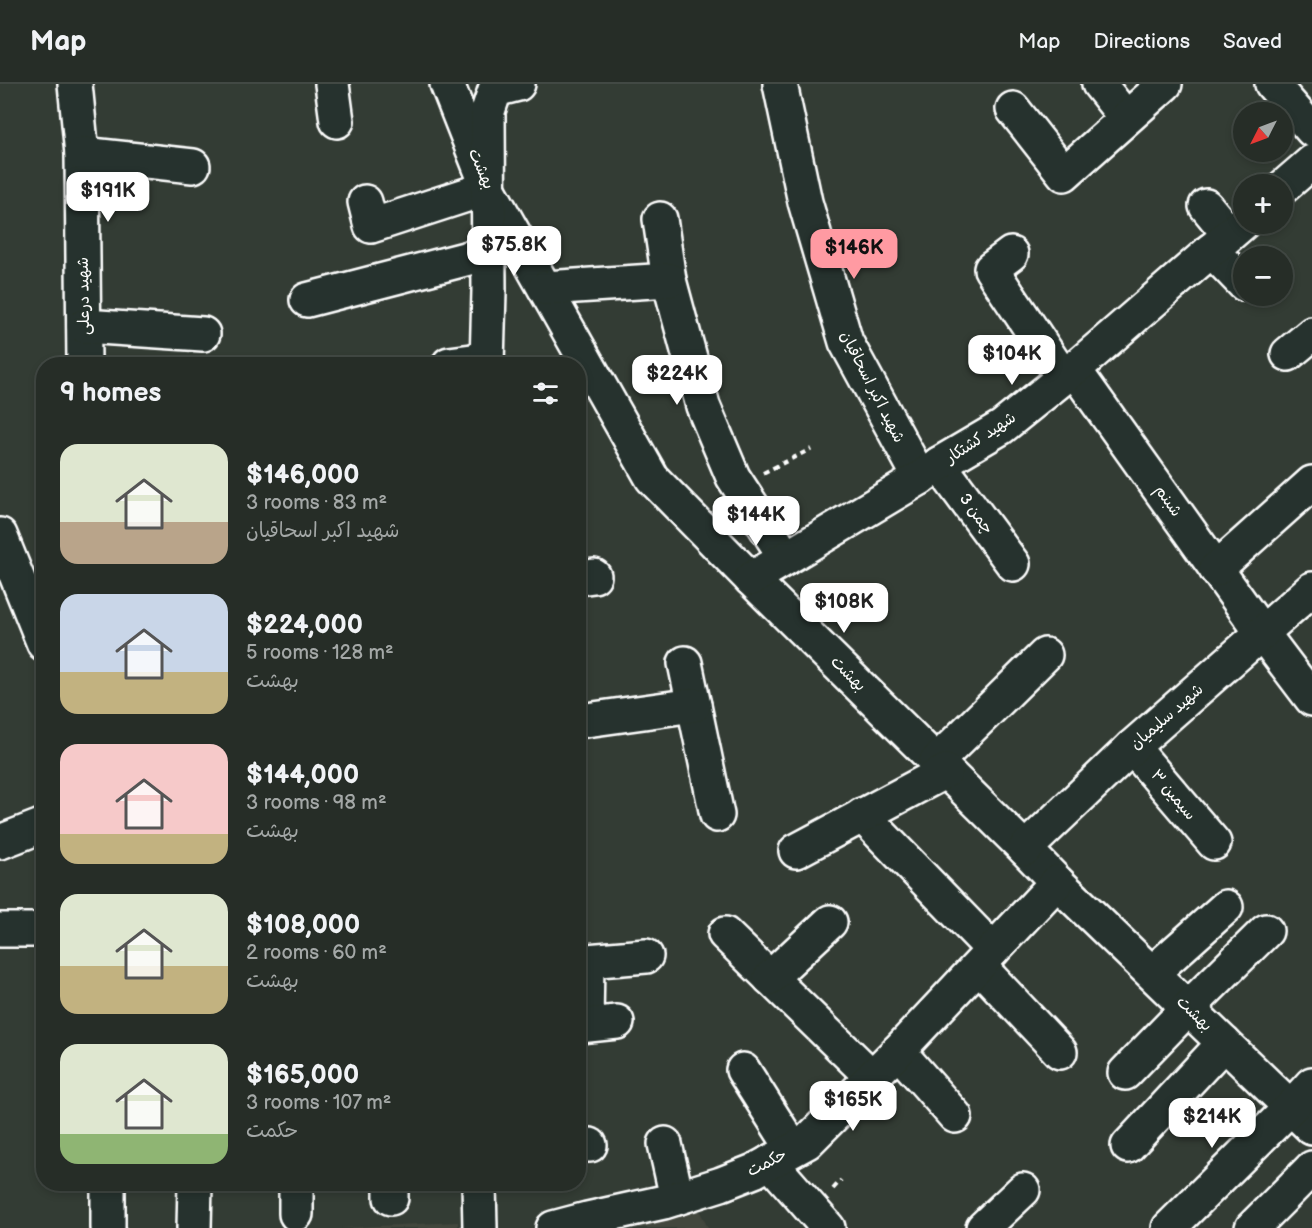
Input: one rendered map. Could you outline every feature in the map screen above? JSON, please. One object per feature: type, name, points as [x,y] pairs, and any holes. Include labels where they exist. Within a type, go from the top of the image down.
[{"type":"street","name":"شهید درعلی","points":[[75,84],[82,154],[84,357]]},
{"type":"street","points":[[332,84],[337,121]]},
{"type":"street","name":"بهشت","points":[[447,84],[488,189],[584,357]]},
{"type":"street","points":[[487,357],[488,111],[495,90],[518,84]]},
{"type":"street","name":"شهید اکبر اسحاقیان","points":[[780,84],[805,202],[846,342],[929,471]]},
{"type":"street","points":[[1099,84],[1121,135]]},
{"type":"street","points":[[1013,109],[1064,174],[1121,135],[1165,84]]},
{"type":"street","points":[[1272,84],[1311,128]]},
{"type":"street","points":[[82,154],[193,166]]},
{"type":"street","points":[[1293,178],[1312,162]]},
{"type":"street","points":[[365,202],[371,226],[488,189]]},
{"type":"street","points":[[1206,206],[1228,235],[1233,250]]},
{"type":"street","points":[[660,219],[669,280],[703,406],[733,477],[786,558]]},
{"type":"street","name":"شهید کشتکار","points":[[752,579],[1002,428],[1228,235]]},
{"type":"street","points":[[307,300],[488,252]]},
{"type":"street","name":"شبنم","points":[[1011,254],[992,269],[1312,699]]},
{"type":"street","points":[[545,288],[669,280]]},
{"type":"street","points":[[84,326],[203,334]]},
{"type":"street","name":"بهشت","points":[[586,361],[652,478],[1057,882],[1224,1043],[1305,1106]]},
{"type":"street","name":"چمن 3","points":[[929,471],[1013,564]]},
{"type":"street","points":[[1216,569],[1312,483]]},
{"type":"street","points":[[0,535],[36,624]]},
{"type":"street","name":"شهید سلیمیان","points":[[1025,849],[1132,747],[1312,589]]},
{"type":"street","points":[[796,850],[862,815],[941,766],[1045,655]]},
{"type":"street","points":[[685,663],[717,815]]},
{"type":"street","points":[[586,720],[694,705]]},
{"type":"street","name":"سیمین ۳","points":[[1132,747],[1214,843]]},
{"type":"street","points":[[862,815],[986,958],[1060,1052]]},
{"type":"street","points":[[0,842],[36,828]]},
{"type":"street","name":"حکمت","points":[[553,1228],[664,1202],[743,1175],[807,1142],[898,1051],[1057,882]]},
{"type":"street","points":[[1152,973],[1226,907]]},
{"type":"street","points":[[770,978],[830,922]]},
{"type":"street","points":[[0,930],[36,930]]},
{"type":"street","points":[[1125,1073],[1266,931]]},
{"type":"street","points":[[725,934],[872,1077]]},
{"type":"street","points":[[594,1024],[587,961],[646,956]]},
{"type":"street","points":[[1128,1146],[1224,1043]]},
{"type":"street","points":[[898,1051],[955,1116]]},
{"type":"street","points":[[743,1070],[782,1155],[828,1228]]},
{"type":"street","points":[[1169,1228],[1305,1106]]},
{"type":"street","points":[[665,1144],[677,1197]]},
{"type":"street","points":[[1252,1228],[1312,1168]]},
{"type":"street","points":[[982,1228],[1023,1190]]},
{"type":"street","points":[[108,1191],[108,1228]]},
{"type":"street","points":[[194,1228],[195,1191]]},
{"type":"street","points":[[479,1191],[480,1228]]},
{"type":"path","points":[[738,485],[811,449]]},
{"type":"shaded area","points":[[697,1206],[708,1228],[596,1228]]},
{"type":"shaded area","points":[[458,1222],[458,1228],[341,1228]]}]
